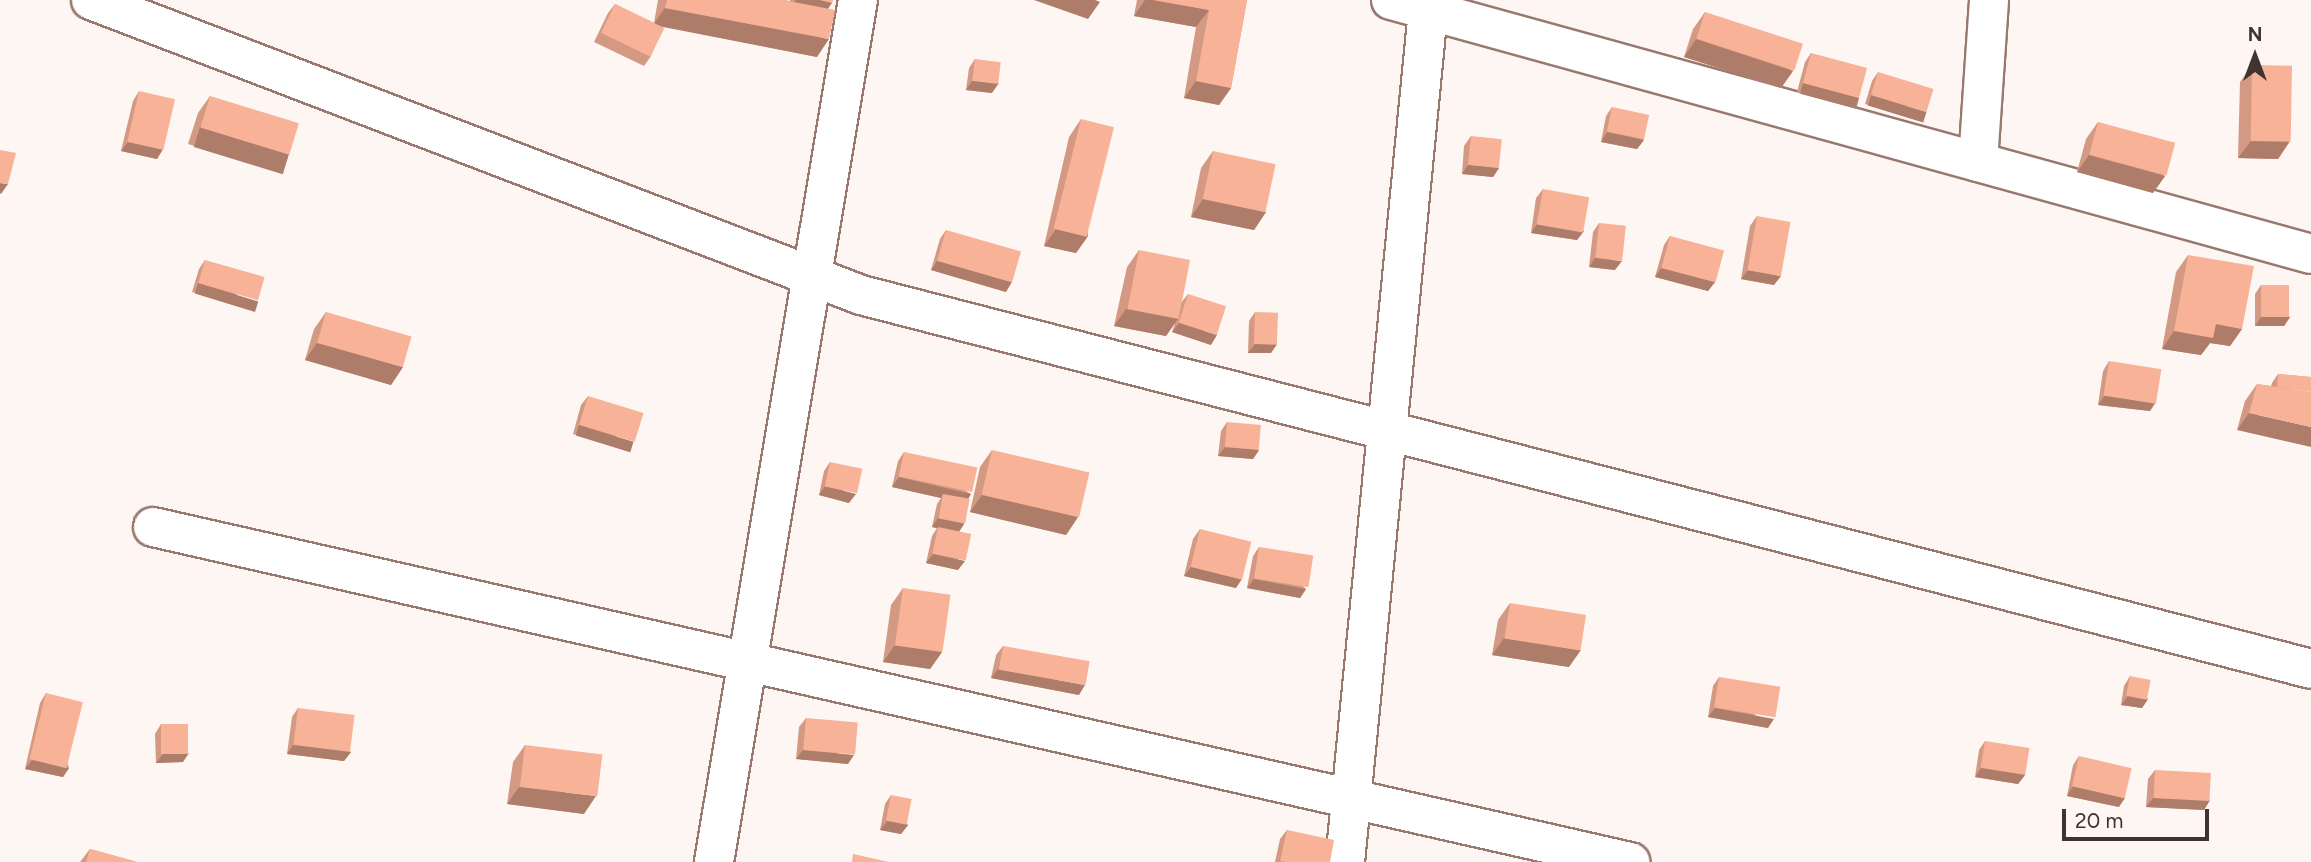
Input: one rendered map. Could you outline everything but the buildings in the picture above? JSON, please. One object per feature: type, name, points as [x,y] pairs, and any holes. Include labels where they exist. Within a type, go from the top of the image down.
[{"type":"street","points":[[92,0],[861,295],[2311,669]]},
{"type":"street","points":[[714,862],[858,0]]},
{"type":"street","points":[[1391,0],[1429,5],[2311,254]]},
{"type":"street","points":[[1978,162],[1989,0]]},
{"type":"street","points":[[1345,862],[1429,5]]},
{"type":"street","points":[[153,527],[1630,862]]}]
